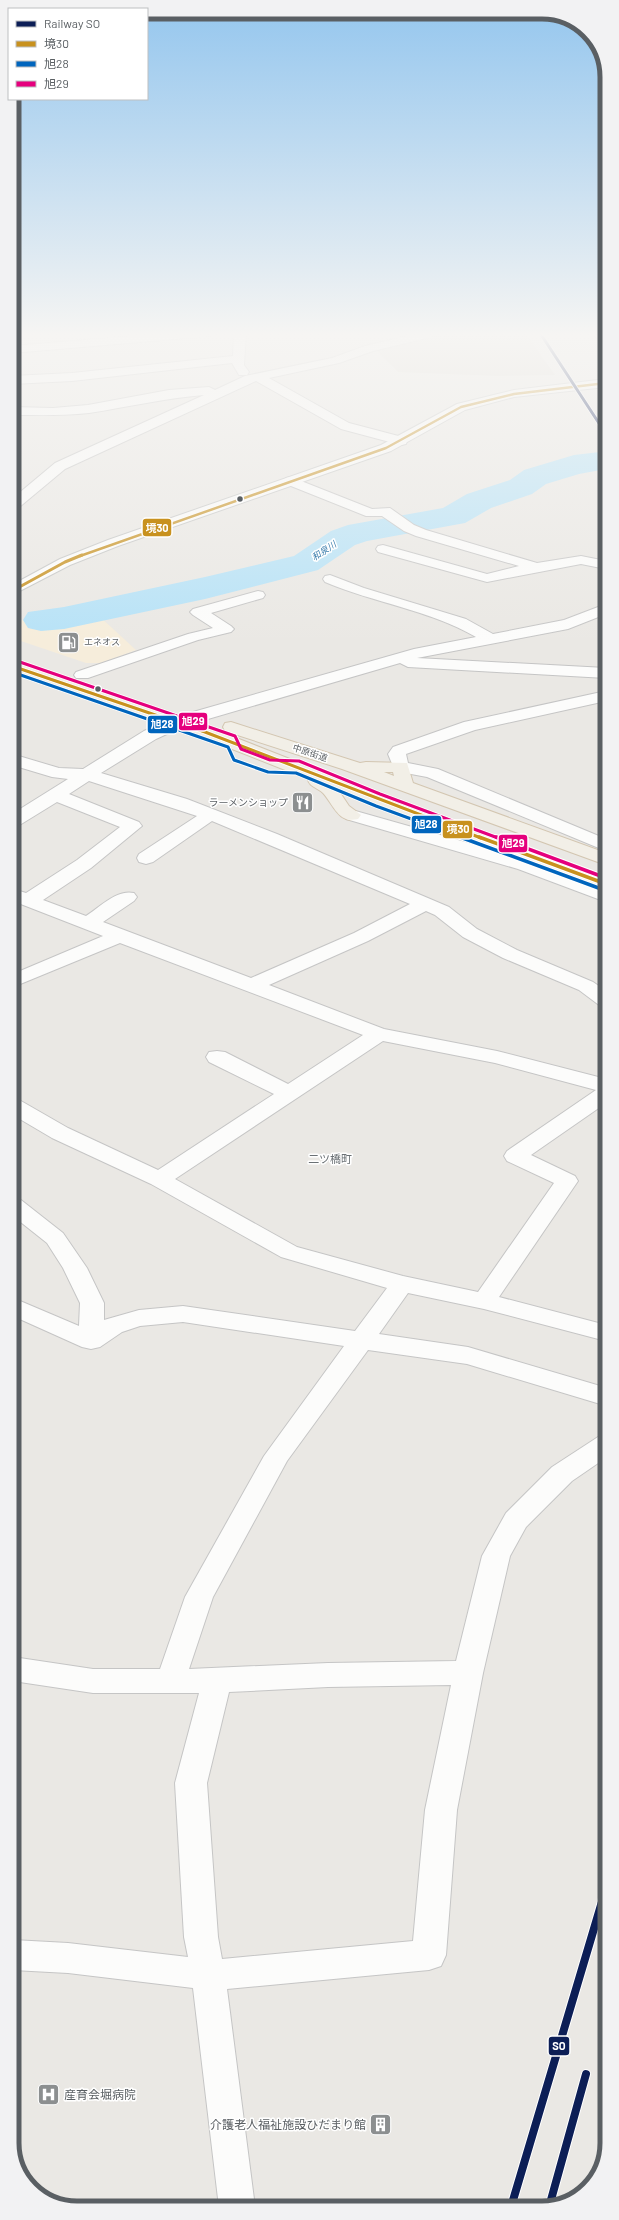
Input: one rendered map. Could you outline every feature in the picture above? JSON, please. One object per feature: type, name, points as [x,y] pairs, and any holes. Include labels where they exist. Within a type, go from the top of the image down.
[{"type":"main road","name":"中原街道","points":[[19,653],[197,716],[348,765],[600,857]]},
{"type":"main road","name":"中原街道","points":[[19,668],[178,722],[297,767],[378,800],[600,882]]},
{"type":"main road","points":[[348,765],[401,767],[404,782],[408,788]]},
{"type":"main road","points":[[297,767],[329,789],[343,810],[352,815]]},
{"type":"main road","points":[[352,815],[350,809],[354,804],[378,800]]},
{"type":"street","points":[[19,500],[60,466],[123,437]]},
{"type":"street","points":[[384,437],[401,441]]},
{"type":"street","points":[[19,587],[60,564],[113,543],[291,481],[401,441],[408,437]]},
{"type":"street","points":[[291,481],[371,513],[385,511],[404,524],[538,567]]},
{"type":"street","points":[[383,549],[487,578],[538,567],[581,560],[600,564]]},
{"type":"street","points":[[330,579],[359,591],[461,622],[489,638]]},
{"type":"street","points":[[82,675],[192,637],[226,629],[198,612],[258,595]]},
{"type":"street","points":[[19,818],[150,735],[178,722],[420,652],[568,624],[600,611]]},
{"type":"street","points":[[389,662],[600,673]]},
{"type":"street","points":[[600,697],[470,726],[399,751],[397,756],[401,767],[432,773],[600,843]]},
{"type":"street","points":[[19,761],[58,773],[88,775],[181,803],[271,838],[442,911],[470,933],[497,947],[586,986],[600,996]]},
{"type":"street","points":[[20,898],[84,864],[88,859],[133,826],[56,795]]},
{"type":"street","points":[[146,858],[210,815]]},
{"type":"street","points":[[352,815],[525,865],[600,894]]},
{"type":"street","points":[[88,924],[127,897]]},
{"type":"street","points":[[20,898],[379,1034],[497,1057],[600,1084]]},
{"type":"street","points":[[251,986],[361,936],[425,904]]},
{"type":"street","points":[[19,978],[119,936]]},
{"type":"street","points":[[159,1180],[379,1034]]},
{"type":"street","points":[[217,1057],[289,1093]]},
{"type":"street","points":[[484,1300],[567,1181],[515,1156],[600,1097]]},
{"type":"street","points":[[19,1109],[60,1133],[159,1180],[289,1252],[402,1284],[484,1300],[600,1331]]},
{"type":"street","points":[[19,1210],[55,1238],[75,1268],[92,1302],[91,1341]]},
{"type":"street","points":[[171,1680],[199,1597],[277,1456],[363,1340],[402,1284]]},
{"type":"street","points":[[19,1309],[91,1341]]},
{"type":"street","points":[[91,1341],[113,1326],[140,1318],[184,1314],[468,1356],[600,1396]]},
{"type":"street","points":[[19,1955],[68,1958],[208,1975],[429,1956],[441,1810],[468,1673],[496,1556],[516,1520],[562,1474],[600,1449]]},
{"type":"street","points":[[19,1670],[93,1680],[216,1681],[328,1675],[468,1673]]},
{"type":"street","points":[[216,1681],[191,1784],[202,1937],[236,2201]]},
{"type":"shaded area","points":[[97,614],[136,650],[101,663],[86,663],[19,640],[19,620],[41,618],[40,623]]},
{"type":"waterway","name":"和泉川","points":[[41,620],[64,618],[205,588],[306,563],[343,538],[360,532],[453,516],[479,501],[521,487],[535,477],[574,465],[600,461]]},
{"type":"rail line","name":"SO","points":[[513,2201],[600,1908]]},
{"type":"rail line","name":"SO","points":[[551,2200],[586,2074]]},
{"type":"transit line","name":"境30","points":[[19,587],[65,562],[113,543],[386,448],[407,437]]},
{"type":"transit line","name":"旭29","points":[[19,662],[235,736],[238,739],[241,749],[270,760],[299,761],[380,794],[600,876]]},
{"type":"transit line","name":"境30","points":[[19,668],[205,732],[378,800],[600,882]]},
{"type":"transit line","name":"旭28","points":[[19,674],[228,747],[231,757],[234,760],[268,772],[296,773],[376,806],[600,889]]},
{"type":"place","name":"エネオス","points":[[68,642]]},
{"type":"place","name":"ラーメンショップ","points":[[303,802]]},
{"type":"place","name":"産育会堀病院","points":[[48,2095]]},
{"type":"place","name":"介護老人福祉施設ひだまり館","points":[[381,2125]]},
{"type":"district","name":"二ツ橋町","points":[[330,1159]]}]
